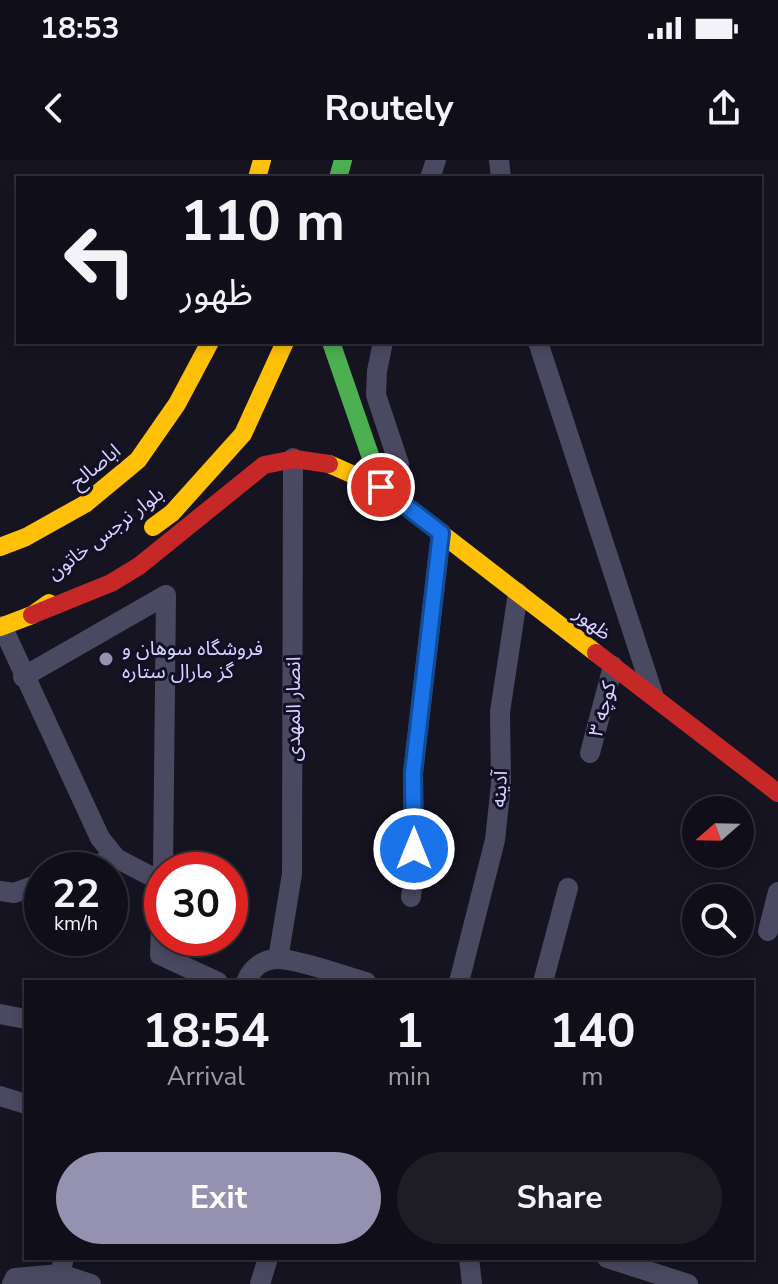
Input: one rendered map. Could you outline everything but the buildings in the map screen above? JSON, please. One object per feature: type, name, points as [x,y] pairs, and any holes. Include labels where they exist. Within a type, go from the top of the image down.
[{"type":"main road","name":"اباصالح","points":[[0,547],[26,537],[85,504],[138,460],[177,404],[209,344]]},
{"type":"main road","name":"بلوار نرجس خاتون","points":[[137,539],[172,513],[243,434],[284,344]]},
{"type":"main road","points":[[332,344],[381,487]]},
{"type":"main road","points":[[32,615],[111,583],[139,566],[264,465],[293,458]]},
{"type":"main road","name":"ظهور","points":[[293,458],[314,460],[344,469],[381,487],[778,793]]},
{"type":"main road","name":"بلوار نرجس خاتون","points":[[1,626],[32,615],[90,573]]},
{"type":"street","points":[[383,344],[376,395],[399,464]]},
{"type":"street","points":[[539,344],[654,698]]},
{"type":"street","name":"انصار المهدی","points":[[278,959],[292,874],[293,458]]},
{"type":"street","points":[[411,897],[414,874],[413,773],[441,533]]},
{"type":"street","name":"آدینه","points":[[464,980],[495,840],[501,784],[500,712],[518,593]]},
{"type":"street","points":[[23,677],[166,595],[163,852]]},
{"type":"street","points":[[1,626],[100,838],[111,852]]},
{"type":"street","name":"کوچه ۳","points":[[590,753],[613,666]]},
{"type":"street","points":[[544,980],[568,888]]},
{"type":"street","points":[[0,891],[14,893],[24,889]]},
{"type":"street","points":[[768,931],[778,892]]},
{"type":"street","points":[[162,956],[214,980]]},
{"type":"street","points":[[247,980],[257,965],[278,959],[358,980]]},
{"type":"street","points":[[0,1014],[24,1019]]},
{"type":"street","points":[[0,1096],[24,1103]]},
{"type":"street","points":[[260,1284],[267,1260]]},
{"type":"street","points":[[469,1260],[472,1284]]},
{"type":"street","points":[[613,1260],[688,1284]]},
{"type":"street","points":[[12,1284],[15,1278],[62,1266],[91,1284]]},
{"type":"traffic: fast","points":[[339,176],[343,160]]},
{"type":"traffic: fast","points":[[332,344],[381,487]]},
{"type":"traffic: slow","points":[[258,176],[262,160]]},
{"type":"traffic: slow","points":[[0,547],[26,537],[85,504],[138,460],[177,404],[209,344]]},
{"type":"traffic: slow","points":[[153,527],[172,513],[243,434],[284,344]]},
{"type":"traffic: slow","points":[[329,464],[381,487],[596,653]]},
{"type":"traffic: slow","points":[[0,627],[32,615],[49,603]]},
{"type":"traffic: jam","points":[[32,615],[111,583],[139,566],[264,465],[295,459],[329,464]]},
{"type":"traffic: jam","points":[[596,653],[778,793]]},
{"type":"place","name":"فروشگاه سوهان و گز مارال ستاره","points":[[106,659]]},
{"type":"route","points":[[381,487],[441,533],[413,773],[414,849]]}]
